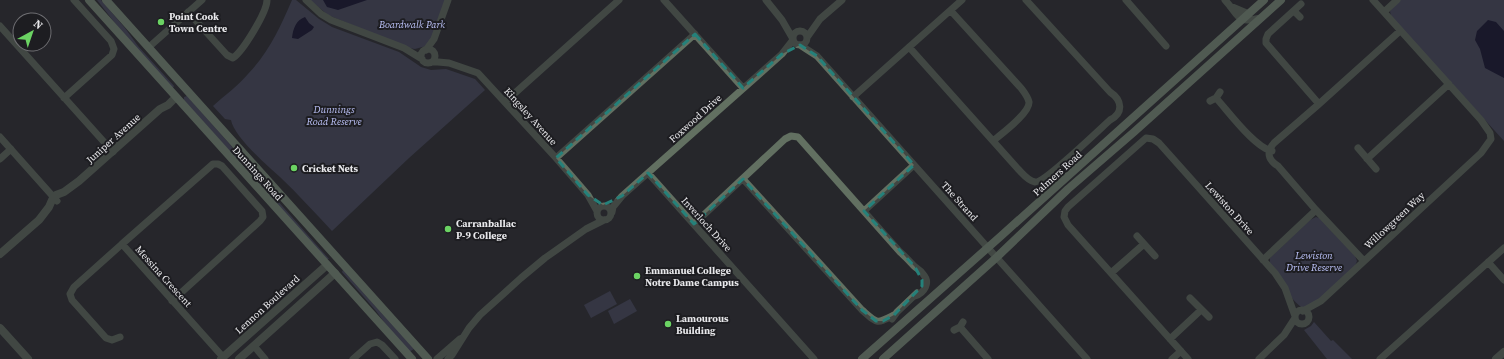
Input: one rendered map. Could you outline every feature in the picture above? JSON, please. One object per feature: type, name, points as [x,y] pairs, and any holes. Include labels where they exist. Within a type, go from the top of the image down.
[{"type":"main road","name":"Dunnings Road","points":[[89,0],[412,359]]},
{"type":"main road","name":"Dunnings Road","points":[[106,0],[428,359]]},
{"type":"main road","name":"Palmers Road","points":[[862,359],[1264,0]]},
{"type":"main road","name":"Palmers Road","points":[[883,359],[997,257],[1068,189],[1140,127],[1281,0]]},
{"type":"main road","points":[[175,95],[184,87]]},
{"type":"main road","points":[[327,265],[337,258]]},
{"type":"main road","points":[[335,273],[344,266]]},
{"type":"street","points":[[64,98],[112,55],[114,49],[111,41],[74,0]]},
{"type":"street","points":[[149,47],[202,0]]},
{"type":"street","points":[[188,12],[227,55],[233,58],[254,31],[266,6],[267,0]]},
{"type":"street","points":[[306,0],[321,14],[331,20],[404,48],[426,63],[432,62],[436,57],[434,52],[434,39]]},
{"type":"street","points":[[422,59],[421,55],[434,39],[448,0]]},
{"type":"street","points":[[505,102],[619,0]]},
{"type":"street","points":[[664,0],[743,88]]},
{"type":"street","points":[[766,0],[782,20],[796,44],[805,44],[820,19]]},
{"type":"street","points":[[793,39],[795,33],[820,19],[842,0]]},
{"type":"street","points":[[853,98],[962,0]]},
{"type":"street","points":[[909,47],[1018,169],[1025,182],[1034,186],[1044,183],[1054,171],[1110,120],[1117,108],[1110,92],[1026,0]]},
{"type":"street","points":[[1126,0],[1166,46]]},
{"type":"street","name":"Willowgreen Way","points":[[1258,359],[1284,335],[1306,322],[1321,301],[1481,153],[1493,139],[1481,120],[1373,0]]},
{"type":"street","points":[[1384,12],[1397,0]]},
{"type":"street","points":[[1228,3],[1238,10],[1249,14]]},
{"type":"street","points":[[1228,3],[1236,15],[1242,20],[1248,21],[1261,18]]},
{"type":"street","points":[[1302,4],[1268,34],[1266,43],[1319,104]]},
{"type":"street","points":[[951,11],[1021,88],[1030,95],[1033,102],[1031,110],[1026,115],[1020,117],[993,141]]},
{"type":"street","points":[[1294,11],[1300,17]]},
{"type":"street","points":[[782,20],[793,28],[806,33],[808,37]]},
{"type":"street","points":[[0,26],[112,152]]},
{"type":"street","points":[[1270,150],[1274,143],[1400,31]]},
{"type":"street","points":[[556,158],[694,34]]},
{"type":"street","name":"The Strand","points":[[808,37],[817,56],[853,98],[1087,359]]},
{"type":"street","name":"Foxwood Drive","points":[[448,359],[480,315],[539,263],[586,229],[610,218],[613,207],[622,196],[782,54],[793,39]]},
{"type":"street","name":"The Strand","points":[[800,45],[817,56]]},
{"type":"street","name":"Foxwood Drive","points":[[782,54],[800,45]]},
{"type":"street","points":[[404,48],[430,50],[434,52]]},
{"type":"street","name":"Kingsley Avenue","points":[[434,52],[450,63],[478,74],[556,158],[588,195],[597,212]]},
{"type":"street","name":"Kingsley Avenue","points":[[432,62],[450,63]]},
{"type":"street","points":[[1367,159],[1449,84]]},
{"type":"street","name":"Juniper Avenue","points":[[0,254],[39,220],[55,199],[79,181],[160,109],[168,105],[175,95]]},
{"type":"street","points":[[1215,97],[1256,142],[1270,150],[1278,166],[1316,210],[1364,261]]},
{"type":"street","points":[[0,137],[55,199]]},
{"type":"street","points":[[694,224],[788,137],[801,139],[805,146],[915,267],[922,280],[922,286],[914,296],[887,320],[879,322],[873,319],[862,310],[743,179]]},
{"type":"street","name":"Lewiston Drive","points":[[1111,273],[1068,225],[1064,217],[1065,211],[1142,141],[1150,138],[1159,143],[1278,277],[1288,296],[1295,317]]},
{"type":"street","points":[[1358,148],[1376,169]]},
{"type":"street","points":[[0,159],[11,149]]},
{"type":"street","points":[[122,244],[211,165],[216,163],[222,166],[262,211],[263,216],[260,221],[172,301]]},
{"type":"street","points":[[864,211],[914,165]]},
{"type":"street","name":"Inverloch Drive","points":[[648,173],[814,359]]},
{"type":"street","name":"Kingsley Avenue","points":[[588,195],[604,205]]},
{"type":"street","name":"Foxwood Drive","points":[[586,229],[599,208],[622,196]]},
{"type":"street","points":[[604,205],[609,207],[612,212]]},
{"type":"street","points":[[1263,260],[1316,210]]},
{"type":"street","points":[[597,212],[599,218],[604,220]]},
{"type":"street","points":[[1137,236],[1155,256]]},
{"type":"street","name":"Messina Crescent","points":[[120,337],[112,340],[106,338],[72,300],[70,294],[74,286],[122,244],[223,358]]},
{"type":"street","points":[[1144,244],[1111,273],[1188,359]]},
{"type":"street","points":[[1380,359],[1504,248]]},
{"type":"street","points":[[1488,262],[1504,280]]},
{"type":"street","name":"Lennon Boulevard","points":[[223,358],[327,265]]},
{"type":"street","points":[[238,359],[335,273]]},
{"type":"street","name":"Lewiston Drive","points":[[1288,296],[1302,310]]},
{"type":"street","points":[[1190,298],[1209,317]]},
{"type":"street","name":"Willowgreen Way","points":[[1302,310],[1321,301]]},
{"type":"street","points":[[1170,339],[1201,310]]},
{"type":"street","points":[[1302,310],[1308,314],[1306,322],[1299,323],[1295,317],[1297,313],[1302,310]]},
{"type":"street","name":"Willowgreen Way","points":[[1284,335],[1295,317]]},
{"type":"street","points":[[959,326],[988,359]]},
{"type":"street","points":[[0,328],[28,359]]},
{"type":"street","name":"Foxwood Drive","points":[[437,359],[462,338]]},
{"type":"street","points":[[353,359],[370,344],[375,342],[380,343],[395,359]]},
{"type":"street","points":[[254,346],[265,359]]},
{"type":"street","points":[[1172,359],[1181,351]]},
{"type":"street","points":[[1496,359],[1504,352]]},
{"type":"highlighted area","points":[[695,34],[743,88],[782,54],[800,45],[817,56],[914,165],[864,211],[915,267],[922,280],[922,286],[894,315],[883,321],[876,321],[862,310],[743,179],[694,224],[648,173],[622,196],[603,205],[588,195],[556,158]]},
{"type":"green space","points":[[97,0],[101,0],[138,46],[174,86],[173,88],[125,36]]},
{"type":"green space","name":"Dunnings Road Reserve","points":[[292,0],[296,0],[319,19],[332,27],[399,52],[421,67],[431,70],[446,69],[475,79],[485,90],[409,158],[332,231],[244,142],[233,127],[231,120],[225,119],[213,106],[240,83],[262,57],[278,30]]},
{"type":"green space","name":"Boardwalk Park","points":[[310,0],[445,0],[432,37],[426,46],[415,49],[409,48],[328,15]]},
{"type":"green space","points":[[1400,0],[1504,0],[1504,141],[1391,16],[1390,11]]},
{"type":"green space","points":[[187,96],[329,259],[326,259],[184,100],[184,97]]},
{"type":"green space","name":"Lewiston Drive Reserve","points":[[1316,217],[1319,218],[1355,256],[1357,261],[1355,266],[1318,300],[1303,308],[1293,300],[1285,288],[1270,264],[1270,258],[1310,220]]},
{"type":"green space","points":[[343,270],[414,349],[409,352],[342,272]]},
{"type":"green space","points":[[610,291],[617,304],[591,318],[584,305]]},
{"type":"green space","points":[[630,299],[637,311],[614,324],[608,311]]},
{"type":"green space","points":[[1314,322],[1331,341],[1333,340],[1352,359],[1327,359],[1304,330],[1311,326]]},
{"type":"shaded area","points":[[323,0],[367,0],[338,10],[327,7]]},
{"type":"shaded area","points":[[305,17],[314,27],[298,39],[292,38],[293,31],[299,20]]},
{"type":"shaded area","points":[[1488,20],[1496,22],[1504,31],[1504,78],[1485,68],[1480,49],[1475,40],[1477,31]]},
{"type":"place","name":"Point Cook Town Centre","points":[[161,22]]},
{"type":"place","name":"Cricket Nets","points":[[294,168]]},
{"type":"place","name":"Carranballac P-9 College","points":[[448,229]]},
{"type":"place","name":"Emmanuel College Notre Dame Campus","points":[[637,276]]},
{"type":"place","name":"Lamourous Building","points":[[668,324]]}]
